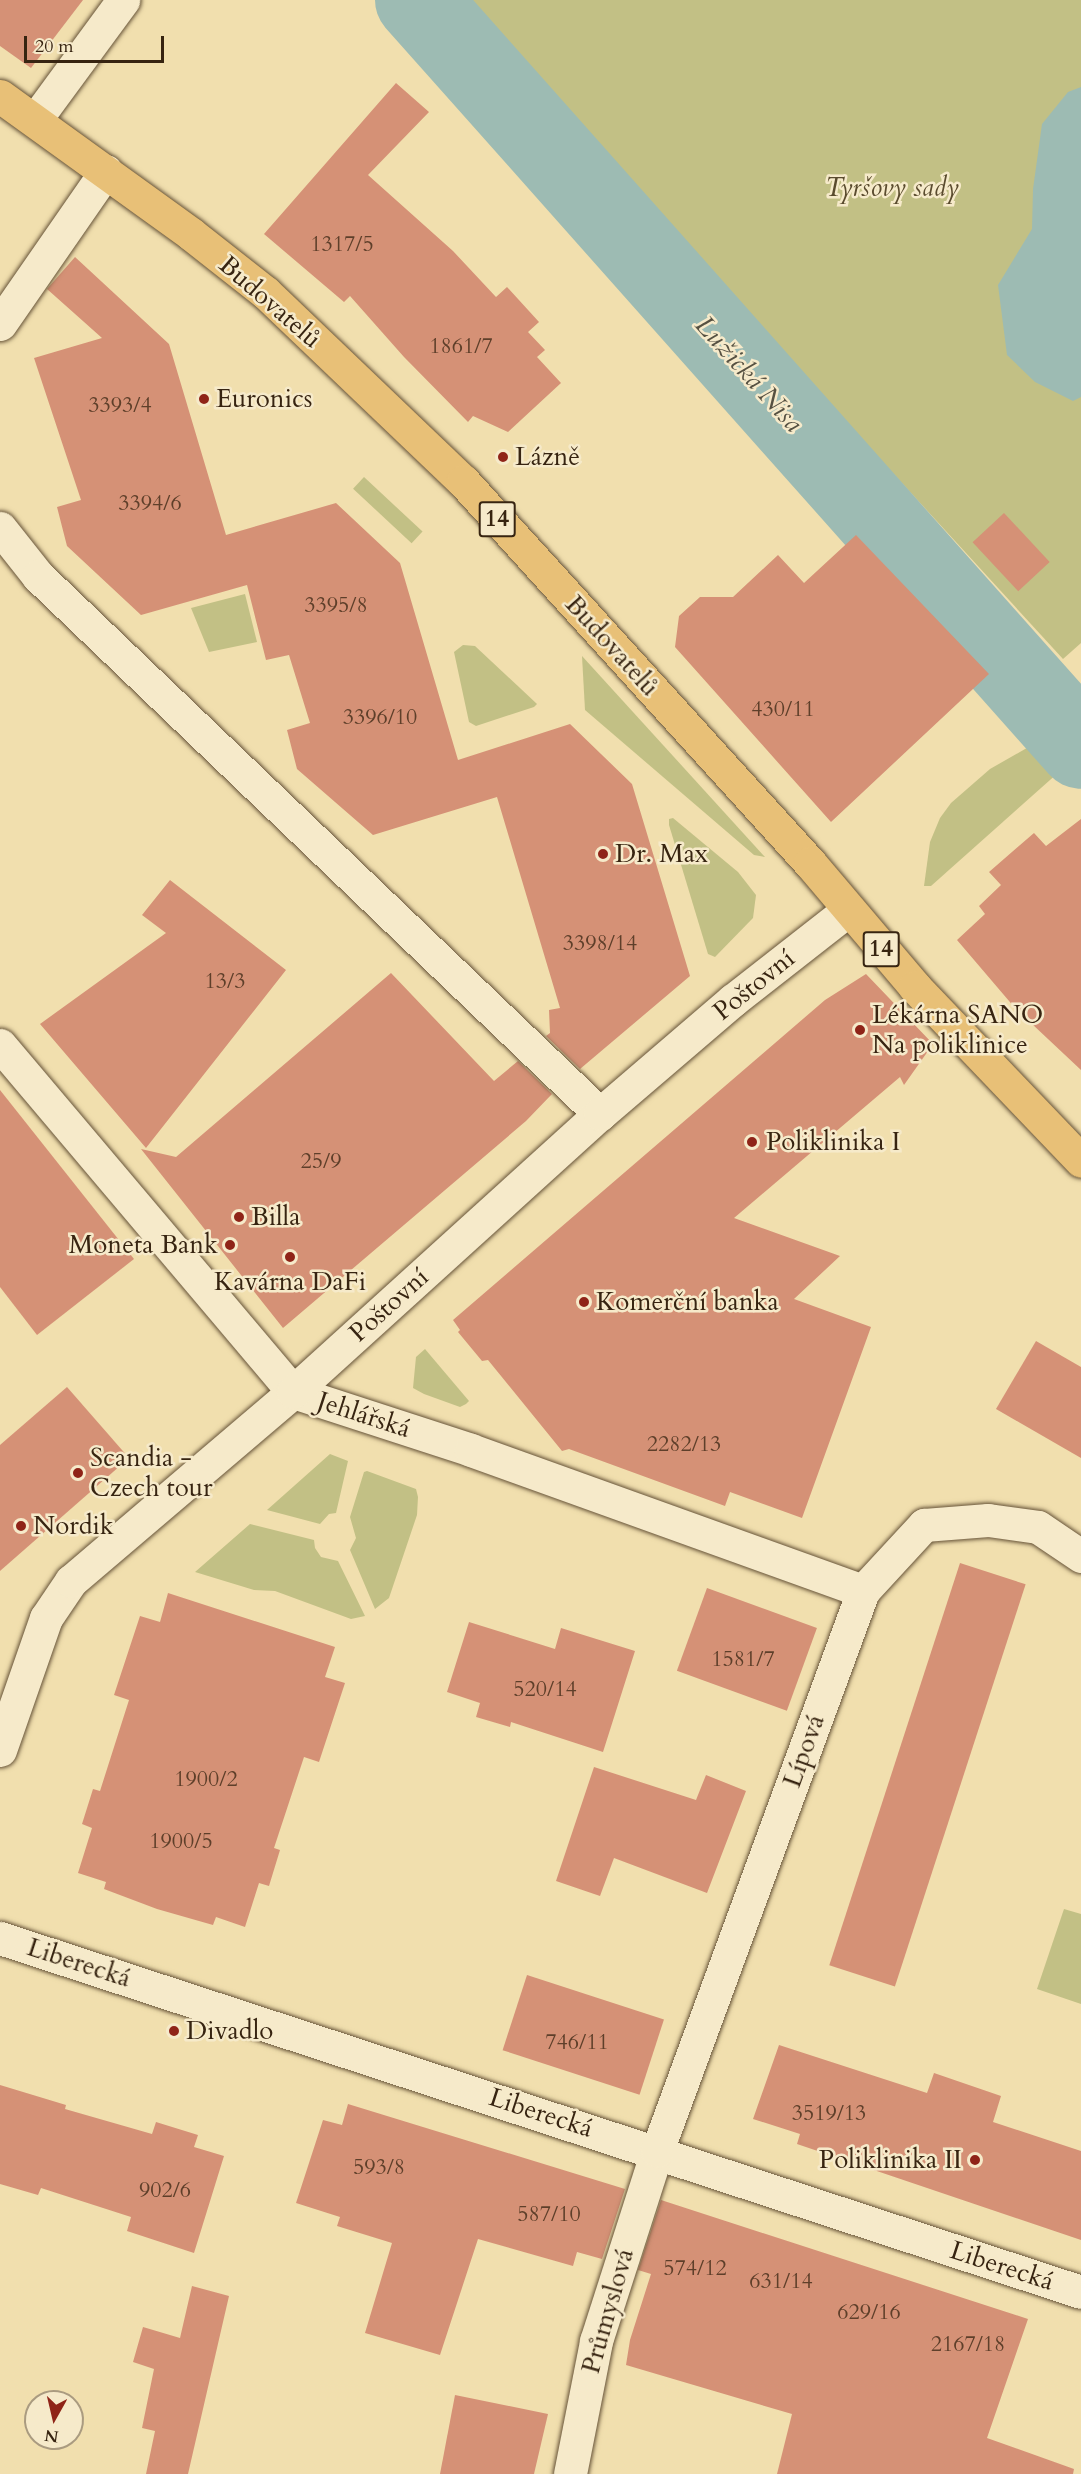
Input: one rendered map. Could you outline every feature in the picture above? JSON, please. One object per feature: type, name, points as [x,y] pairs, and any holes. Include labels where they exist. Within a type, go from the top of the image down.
[{"type":"main road","name":"Budovatelů","points":[[0,96],[106,171],[266,293],[463,481],[810,863],[847,911],[915,987],[1081,1161]]},
{"type":"street","points":[[35,120],[123,0]]},
{"type":"street","points":[[0,324],[106,171]]},
{"type":"street","points":[[0,528],[38,576],[600,1114]]},
{"type":"street","name":"Poštovní","points":[[0,1750],[46,1618],[71,1581],[292,1392],[600,1114],[733,1000],[847,911]]},
{"type":"street","name":"Jehlářská","points":[[0,1045],[292,1392],[471,1450],[863,1591]]},
{"type":"street","name":"Lípová","points":[[657,2151],[863,1591],[924,1525],[988,1520],[1038,1527],[1081,1556]]},
{"type":"street","name":"Liberecká","points":[[0,1938],[657,2151],[1081,2292]]},
{"type":"street","name":"Průmyslová","points":[[570,2474],[596,2341],[657,2151]]},
{"type":"green space","name":"Tyršovy sady","points":[[472,0],[1081,0],[1081,643],[1063,659],[879,458]]},
{"type":"green space","points":[[364,477],[423,532],[412,543],[353,489]]},
{"type":"green space","points":[[245,594],[257,642],[209,652],[191,608]]},
{"type":"green space","points":[[463,645],[475,646],[537,704],[534,707],[476,726],[469,722],[454,652]]},
{"type":"green space","points":[[582,656],[765,857],[754,855],[585,710]]},
{"type":"green space","points":[[1032,745],[1059,772],[931,886],[924,886],[930,842],[940,818],[951,803],[990,769]]},
{"type":"green space","points":[[673,818],[738,872],[756,895],[753,918],[715,957],[708,954],[669,825],[669,819]]},
{"type":"green space","points":[[425,1349],[469,1401],[466,1404],[460,1407],[413,1388],[416,1357]]},
{"type":"green space","points":[[330,1454],[348,1461],[336,1513],[329,1514],[320,1524],[267,1510]]},
{"type":"green space","points":[[367,1471],[416,1489],[418,1497],[417,1515],[389,1598],[375,1609],[350,1550],[356,1538],[350,1517],[364,1472]]},
{"type":"green space","points":[[250,1524],[314,1540],[315,1548],[321,1557],[338,1561],[365,1616],[351,1619],[275,1591],[254,1590],[195,1572]]},
{"type":"green space","points":[[1064,1909],[1081,1914],[1081,2004],[1037,1989]]},
{"type":"water","points":[[1081,87],[1081,397],[1073,401],[1035,382],[1007,355],[998,285],[1032,229],[1033,189],[1042,124],[1068,92]]},
{"type":"building","points":[[0,0],[83,0],[31,68],[0,46]]},
{"type":"building","points":[[396,83],[429,112],[368,175],[453,251],[496,297],[507,287],[539,322],[528,332],[545,350],[537,357],[561,383],[508,432],[473,416],[468,422],[404,357],[350,296],[344,302],[264,234]]},
{"type":"building","points":[[75,257],[169,344],[226,535],[336,503],[400,563],[458,760],[570,724],[632,784],[690,976],[580,1069],[546,1036],[550,1033],[549,1010],[560,1008],[497,797],[373,835],[297,769],[287,730],[310,723],[289,655],[266,660],[247,585],[141,615],[67,546],[57,507],[81,500],[34,358],[102,338],[47,289]]},
{"type":"building","points":[[1004,513],[1050,562],[1018,591],[973,542]]},
{"type":"building","points":[[856,535],[989,674],[831,822],[675,647],[679,616],[700,597],[733,597],[778,555],[804,583]]},
{"type":"building","points":[[1081,819],[1081,1070],[1015,1008],[957,940],[985,914],[979,906],[1001,885],[989,872],[1034,833],[1046,846]]},
{"type":"building","points":[[170,880],[286,970],[146,1148],[40,1024],[166,933],[142,915]]},
{"type":"building","points":[[391,973],[494,1081],[518,1061],[552,1094],[526,1121],[283,1328],[141,1149],[176,1157]]},
{"type":"building","points":[[866,974],[933,1044],[904,1085],[900,1077],[734,1218],[840,1256],[794,1299],[871,1327],[802,1518],[730,1492],[725,1506],[569,1449],[562,1451],[488,1360],[482,1361],[458,1332],[460,1330],[453,1320],[825,1000]]},
{"type":"building","points":[[0,1090],[134,1259],[37,1335],[0,1287]]},
{"type":"building","points":[[1036,1341],[1081,1367],[1081,1458],[996,1409]]},
{"type":"building","points":[[67,1387],[129,1458],[0,1571],[0,1445]]},
{"type":"building","points":[[960,1563],[1026,1584],[895,1987],[829,1965]]},
{"type":"building","points":[[707,1588],[817,1628],[787,1711],[677,1671]]},
{"type":"building","points":[[168,1593],[335,1647],[325,1677],[345,1683],[319,1762],[304,1757],[274,1848],[280,1850],[269,1886],[259,1883],[245,1927],[216,1917],[213,1925],[157,1909],[104,1889],[106,1882],[78,1873],[92,1828],[82,1824],[93,1789],[100,1791],[129,1700],[114,1695],[140,1616],[160,1622]]},
{"type":"building","points":[[469,1622],[555,1649],[561,1628],[635,1651],[603,1752],[511,1722],[510,1727],[476,1717],[480,1703],[447,1692]]},
{"type":"building","points":[[594,1767],[696,1800],[706,1775],[746,1791],[707,1893],[614,1858],[600,1896],[556,1881]]},
{"type":"building","points":[[527,1975],[664,2019],[640,2095],[503,2050]]},
{"type":"building","points":[[779,2045],[927,2093],[934,2073],[1001,2096],[993,2122],[1081,2151],[1081,2240],[797,2144],[800,2134],[753,2119]]},
{"type":"building","points":[[0,2085],[66,2105],[65,2109],[152,2134],[156,2122],[198,2135],[194,2147],[224,2156],[194,2253],[127,2231],[131,2217],[41,2188],[38,2195],[0,2184]]},
{"type":"building","points":[[348,2104],[625,2189],[602,2259],[577,2252],[573,2266],[478,2239],[440,2355],[365,2333],[392,2243],[337,2226],[340,2217],[296,2203],[323,2120],[342,2125]]},
{"type":"building","points":[[661,2200],[1028,2319],[987,2438],[1074,2469],[1073,2474],[777,2474],[792,2414],[626,2365],[630,2340],[651,2274],[638,2270]]},
{"type":"building","points":[[192,2286],[229,2296],[188,2474],[146,2474],[155,2431],[142,2428],[154,2369],[133,2362],[143,2327],[180,2338]]},
{"type":"building","points":[[455,2395],[548,2414],[534,2474],[440,2474]]},
{"type":"waterway","name":"Lužická Nisa","points":[[417,0],[1081,747]]},
{"type":"place","name":"Euronics","points":[[204,399]]},
{"type":"place","name":"Lázně","points":[[503,457]]},
{"type":"place","name":"Dr. Max","points":[[603,854]]},
{"type":"place","name":"Lékárna SANO Na poliklinice","points":[[860,1030]]},
{"type":"place","name":"Poliklinika I","points":[[752,1142]]},
{"type":"place","name":"Billa","points":[[239,1217]]},
{"type":"place","name":"Moneta Bank","points":[[230,1245]]},
{"type":"place","name":"Kavárna DaFi","points":[[290,1257]]},
{"type":"place","name":"Komerční banka","points":[[584,1302]]},
{"type":"place","name":"Scandia - Czech tour","points":[[78,1473]]},
{"type":"place","name":"Nordik","points":[[21,1526]]},
{"type":"place","name":"Divadlo","points":[[174,2031]]},
{"type":"place","name":"Poliklinika II","points":[[975,2160]]}]
